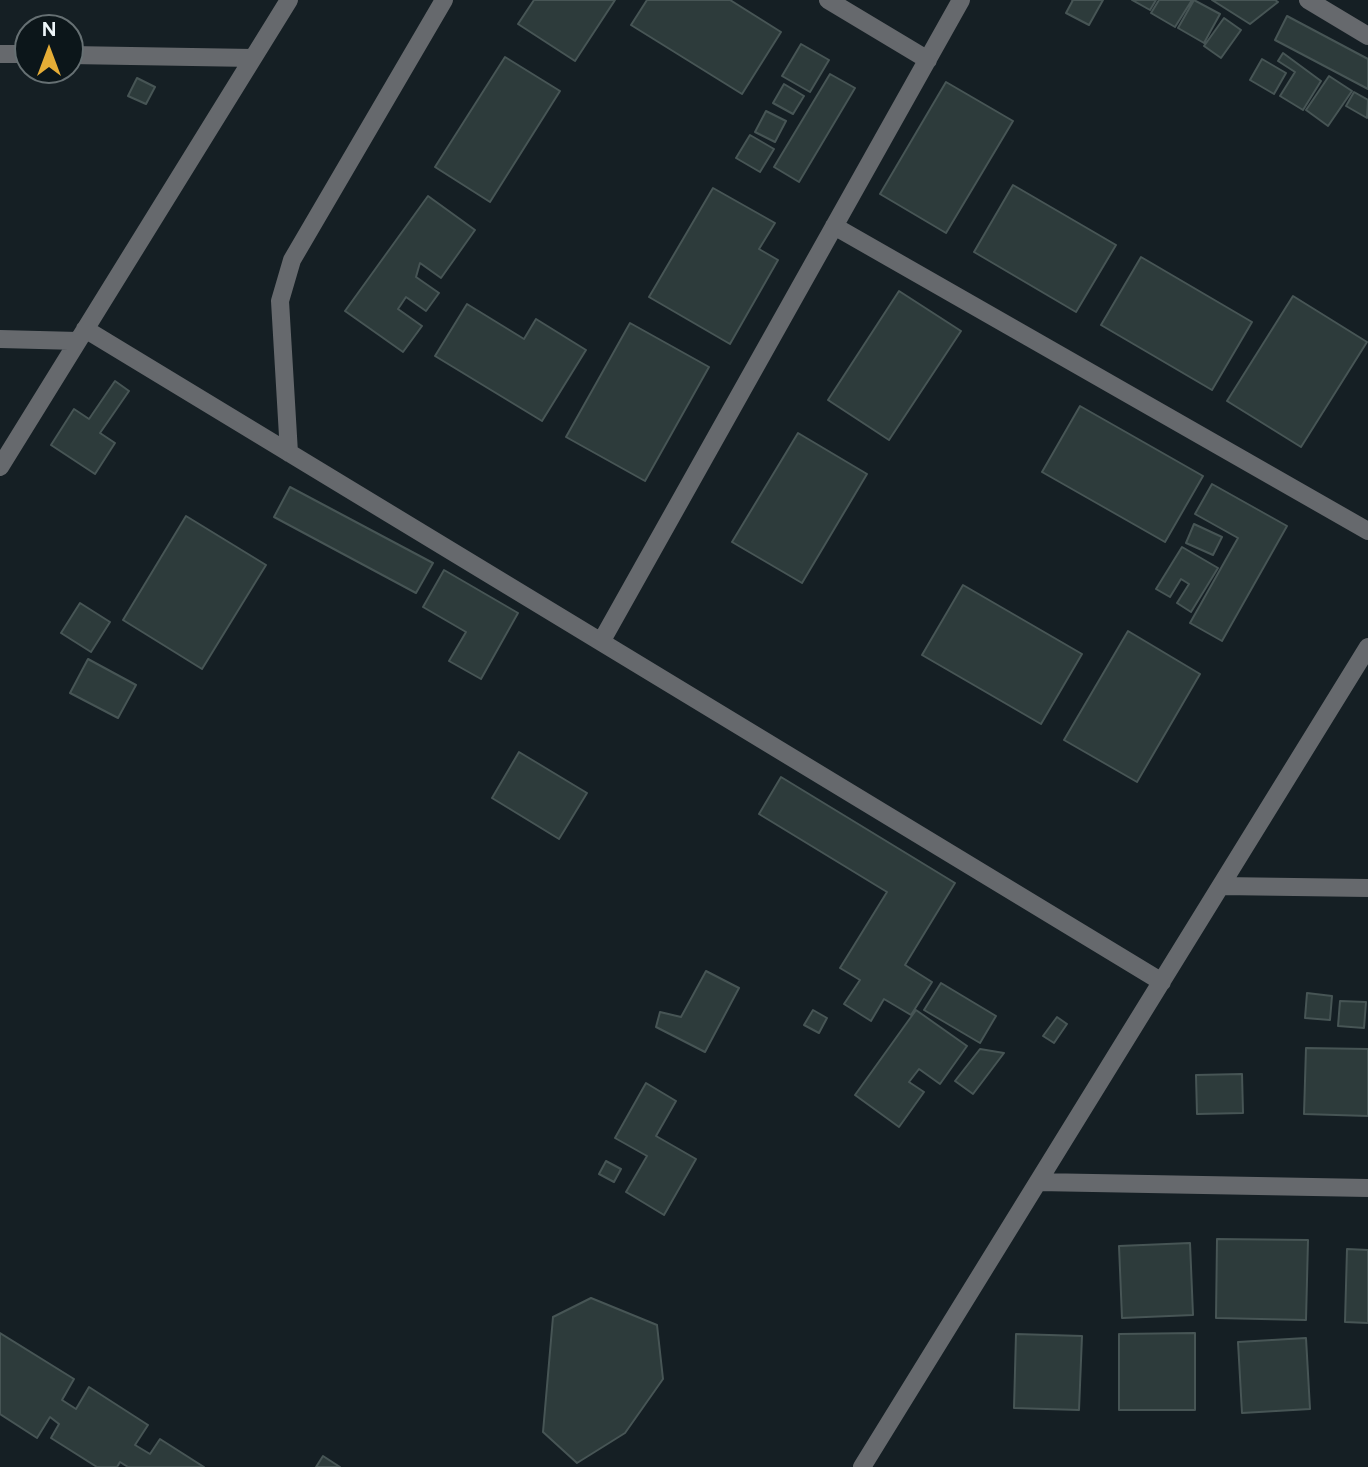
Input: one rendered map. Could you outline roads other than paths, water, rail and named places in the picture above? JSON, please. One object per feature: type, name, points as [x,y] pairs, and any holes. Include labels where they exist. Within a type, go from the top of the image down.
[{"type":"street","points":[[0,467],[289,0]]},
{"type":"street","points":[[289,453],[281,301],[292,260],[444,0]]},
{"type":"street","points":[[828,0],[928,60]]},
{"type":"street","points":[[601,642],[961,0]]},
{"type":"street","points":[[1308,0],[1368,36]]},
{"type":"street","points":[[84,55],[253,58]]},
{"type":"street","points":[[834,226],[1368,531]]},
{"type":"street","points":[[0,339],[81,335],[289,453],[1162,982]]},
{"type":"street","points":[[862,1467],[1368,647]]},
{"type":"street","points":[[1221,886],[1368,888]]},
{"type":"street","points":[[1038,1182],[1368,1188]]}]
